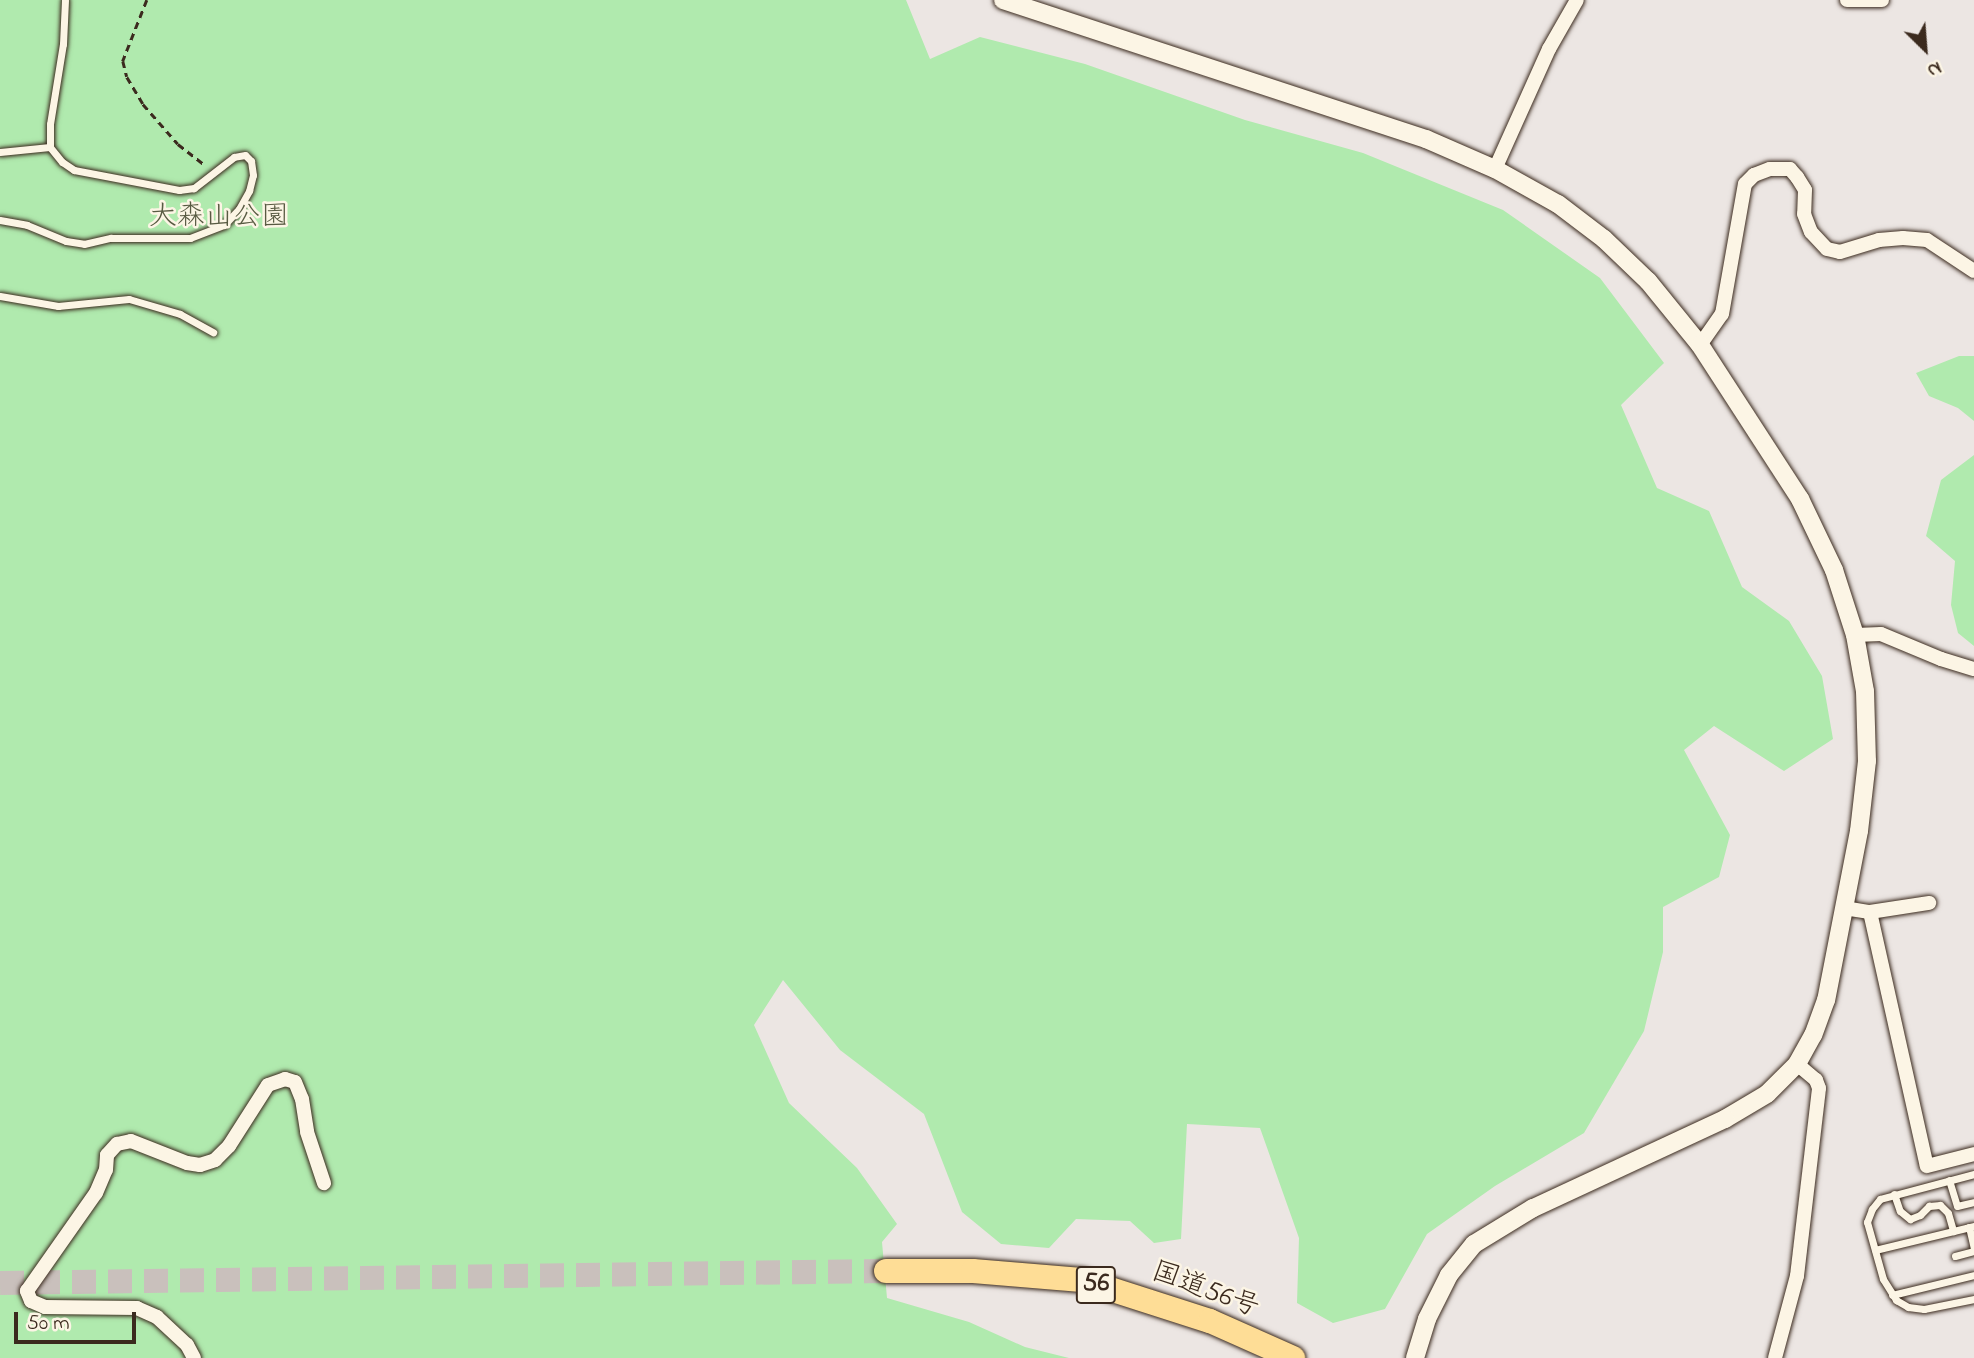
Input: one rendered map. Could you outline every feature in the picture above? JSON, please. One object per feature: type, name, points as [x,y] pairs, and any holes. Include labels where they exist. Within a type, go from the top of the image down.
[{"type":"highway","name":"国道56号","points":[[886,1271],[974,1271],[1082,1280],[1210,1321],[1293,1358]]},
{"type":"street","points":[[1003,0],[1426,139],[1495,169],[1559,204],[1604,239],[1648,281],[1700,345],[1800,499],[1834,570],[1855,635],[1865,691],[1867,761],[1859,831],[1826,1000],[1813,1035],[1797,1064],[1767,1094],[1725,1119],[1533,1208],[1474,1244],[1443,1286],[1427,1319],[1415,1358]]},
{"type":"street","points":[[1495,169],[1549,49],[1577,0]]},
{"type":"street","points":[[1847,0],[1882,0]]},
{"type":"street","points":[[1700,345],[1723,314],[1745,184],[1754,175],[1770,169],[1790,169],[1797,177],[1805,190],[1804,214],[1811,232],[1827,249],[1840,252],[1879,240],[1927,240],[1974,271]]},
{"type":"street","points":[[1855,635],[1881,634],[1941,659],[1974,669]]},
{"type":"street","points":[[1844,908],[1870,912],[1928,903]]},
{"type":"street","points":[[1870,912],[1927,1166],[1974,1154]]},
{"type":"street","points":[[1775,1358],[1797,1276],[1819,1088],[1815,1080],[1797,1064]]},
{"type":"street","points":[[194,1358],[187,1345],[157,1317],[137,1308],[45,1307],[31,1301],[27,1290],[96,1193],[106,1170],[107,1154],[117,1144],[131,1140],[187,1163],[200,1165],[215,1160],[229,1146],[268,1085],[285,1079],[295,1083],[302,1099],[307,1132],[324,1183]]},
{"type":"lane","points":[[0,220],[27,225],[84,244],[111,239],[190,238],[224,225],[239,209],[253,175],[251,161],[244,155],[234,157],[194,188],[179,191],[74,170],[62,162],[51,147],[50,124],[63,44],[65,0]]},
{"type":"lane","points":[[0,152],[51,147]]},
{"type":"lane","points":[[0,296],[58,306],[129,299],[180,314],[213,332]]},
{"type":"lane","points":[[1927,1166],[1934,1184]]},
{"type":"lane","points":[[1974,1174],[1880,1199],[1872,1209],[1867,1223],[1883,1279],[1892,1295],[1908,1307],[1924,1309],[1974,1299]]},
{"type":"lane","points":[[1949,1180],[1957,1206],[1974,1202]]},
{"type":"lane","points":[[1894,1194],[1900,1211],[1910,1219],[1920,1215],[1929,1206],[1940,1205],[1948,1213],[1953,1231]]},
{"type":"lane","points":[[1875,1250],[1971,1226],[1974,1249],[1955,1256]]},
{"type":"lane","points":[[1892,1295],[1974,1275]]},
{"type":"path","points":[[147,0],[123,61],[127,77],[143,104],[178,144],[215,173]]},
{"type":"green space","name":"大森山公園","points":[[0,0],[906,0],[930,59],[980,37],[1085,64],[1245,120],[1363,153],[1503,210],[1600,278],[1664,363],[1621,405],[1657,488],[1709,511],[1742,587],[1789,621],[1822,676],[1833,739],[1784,771],[1714,726],[1684,750],[1730,835],[1719,877],[1663,907],[1663,952],[1644,1031],[1584,1133],[1495,1186],[1427,1234],[1385,1309],[1333,1323],[1297,1303],[1299,1238],[1260,1128],[1187,1124],[1181,1239],[1154,1243],[1130,1221],[1076,1219],[1049,1248],[1001,1244],[962,1212],[924,1114],[840,1050],[783,980],[754,1025],[789,1103],[857,1168],[897,1224],[882,1242],[887,1298],[969,1322],[1025,1347],[1069,1358],[0,1358]]},
{"type":"green space","points":[[1959,356],[1974,356],[1974,421],[1958,408],[1929,396],[1916,373]]},
{"type":"green space","points":[[1974,455],[1974,646],[1958,633],[1951,605],[1955,561],[1926,536],[1941,480]]},
{"type":"tunnel","points":[[0,1283],[886,1271]]}]
